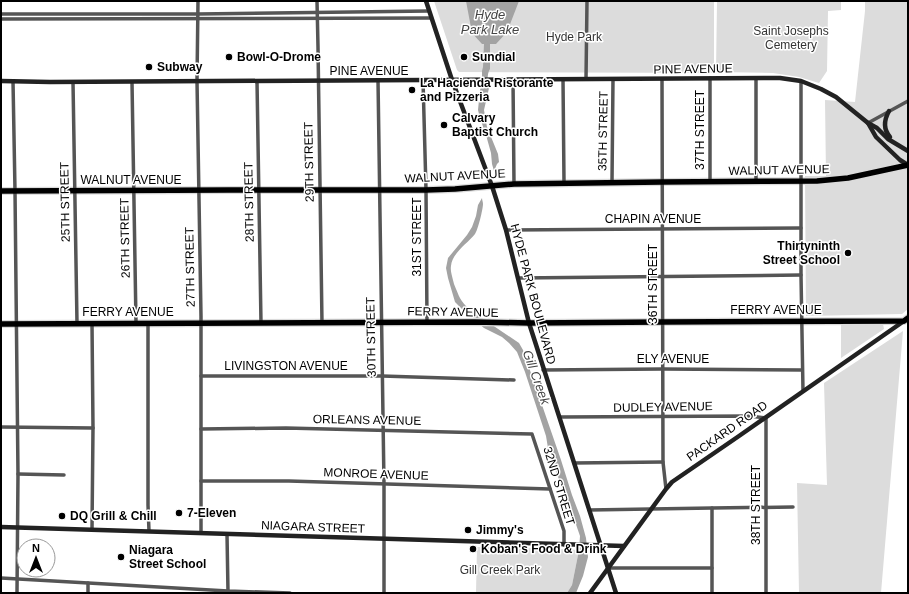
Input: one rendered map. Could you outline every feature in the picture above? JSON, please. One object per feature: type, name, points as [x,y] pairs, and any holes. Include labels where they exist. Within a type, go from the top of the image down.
[{"type":"main road","name":"HYDE PARK BOULEVARD","points":[[426,1],[452,80],[492,186],[506,230],[529,324],[543,370],[560,417],[616,593]]},
{"type":"main road","name":"PINE AVENUE","points":[[1,81],[132,82],[780,78],[801,81],[820,88],[836,97],[898,146]]},
{"type":"main road","points":[[889,111],[885,122],[885,130],[898,146],[908,151]]},
{"type":"main road","points":[[868,123],[876,137],[900,160],[908,165]]},
{"type":"main road","name":"WALNUT AVENUE","points":[[1,191],[426,190],[506,184],[564,182],[801,182],[836,180],[908,165]]},
{"type":"main road","name":"FERRY AVENUE","points":[[1,324],[381,322],[474,322],[529,324],[906,320]]},
{"type":"main road","name":"PACKARD ROAD","points":[[590,593],[672,482],[906,320]]},
{"type":"main road","name":"NIAGARA STREET","points":[[1,527],[624,546]]},
{"type":"street","name":"27TH STREET","points":[[198,1],[197,81],[201,376],[201,533]]},
{"type":"street","name":"29TH STREET","points":[[317,1],[322,323]]},
{"type":"street","points":[[586,79],[587,1]]},
{"type":"street","points":[[1,14],[198,14],[429,11]]},
{"type":"street","points":[[1,19],[431,18]]},
{"type":"street","name":"37TH STREET","points":[[710,78],[710,181]]},
{"type":"street","points":[[756,78],[756,181]]},
{"type":"street","points":[[563,79],[564,182]]},
{"type":"street","name":"35TH STREET","points":[[612,182],[614,79]]},
{"type":"street","name":"36TH STREET","points":[[662,79],[663,369],[664,462],[666,489]]},
{"type":"street","name":"30TH STREET","points":[[378,80],[384,484],[384,593]]},
{"type":"street","name":"31ST STREET","points":[[423,80],[427,322]]},
{"type":"street","points":[[513,80],[514,184]]},
{"type":"street","points":[[13,81],[16,191],[18,427],[17,593]]},
{"type":"street","name":"28TH STREET","points":[[257,81],[261,323]]},
{"type":"street","points":[[801,81],[801,275],[803,391]]},
{"type":"street","name":"25TH STREET","points":[[73,82],[77,323]]},
{"type":"street","name":"26TH STREET","points":[[132,82],[136,323]]},
{"type":"street","points":[[868,123],[908,101]]},
{"type":"street","name":"CHAPIN AVENUE","points":[[506,230],[801,228]]},
{"type":"street","points":[[518,278],[801,275]]},
{"type":"street","points":[[92,323],[92,530]]},
{"type":"street","points":[[148,323],[149,531]]},
{"type":"street","name":"ELY AVENUE","points":[[543,370],[802,370]]},
{"type":"street","name":"LIVINGSTON AVENUE","points":[[201,376],[382,376],[514,380]]},
{"type":"street","name":"DUDLEY AVENUE","points":[[560,417],[749,416],[766,418]]},
{"type":"street","name":"38TH STREET","points":[[766,418],[766,593]]},
{"type":"street","points":[[1,427],[93,428]]},
{"type":"street","name":"ORLEANS AVENUE","points":[[200,429],[286,428],[532,434]]},
{"type":"street","name":"32ND STREET","points":[[532,434],[564,531],[564,545]]},
{"type":"street","points":[[574,463],[664,462]]},
{"type":"street","points":[[18,474],[64,474]]},
{"type":"street","name":"MONROE AVENUE","points":[[201,481],[289,481],[550,489]]},
{"type":"street","points":[[589,510],[793,507]]},
{"type":"street","points":[[712,508],[712,593]]},
{"type":"street","points":[[227,534],[228,592]]},
{"type":"street","points":[[608,568],[712,568]]},
{"type":"street","points":[[1,578],[228,592],[290,593]]},
{"type":"street","points":[[88,583],[88,593]]},
{"type":"green space","name":"Hyde Park","points":[[434,1],[714,1],[714,73],[459,72],[457,70]]},
{"type":"green space","name":"Saint Josephs Cemetery","points":[[717,1],[841,1],[841,10],[828,11],[827,71],[819,83],[799,77],[773,73],[716,72]]},
{"type":"green space","points":[[865,1],[908,1],[908,309],[902,314],[806,316],[805,176],[826,176],[825,100],[855,102]]},
{"type":"green space","points":[[841,324],[883,324],[884,329],[841,358]]},
{"type":"green space","points":[[903,331],[881,593],[799,593],[797,483],[827,485],[824,383]]},
{"type":"green space","name":"Gill Creek Park","points":[[477,547],[579,550],[572,585],[567,593],[476,593]]},
{"type":"water","name":"Hyde Park Lake","points":[[466,1],[519,1],[507,32],[496,44],[490,44],[490,69],[488,73],[489,88],[484,110],[487,127],[498,154],[499,162],[494,171],[491,153],[478,110],[482,85],[484,44],[482,44],[472,33]]},
{"type":"water","points":[[482,198],[482,210],[476,232],[461,248],[452,261],[451,270],[454,284],[462,301],[470,310],[519,343],[523,350],[580,516],[586,538],[588,557],[583,576],[576,593],[567,593],[572,585],[579,550],[580,536],[554,467],[546,436],[517,352],[502,337],[484,328],[455,302],[448,278],[446,268],[448,258],[472,227],[478,205]]},
{"type":"place","name":"Bowl-O-Drome","points":[[229,57]]},
{"type":"place","name":"Sundial","points":[[464,57]]},
{"type":"place","name":"Subway","points":[[149,67]]},
{"type":"place","name":"La Hacienda Ristorante and Pizzeria","points":[[412,90]]},
{"type":"place","name":"Calvary Baptist Church","points":[[444,125]]},
{"type":"place","name":"Thirtyninth Street School","points":[[848,253]]},
{"type":"place","name":"7-Eleven","points":[[179,513]]},
{"type":"place","name":"DQ Grill & Chill","points":[[62,516]]},
{"type":"place","name":"Jimmy's","points":[[468,530]]},
{"type":"place","name":"Koban's Food & Drink","points":[[473,549]]},
{"type":"place","name":"Niagara Street School","points":[[121,557]]},
{"type":"water label","name":"Gill Creek","points":[[537,377]]}]
